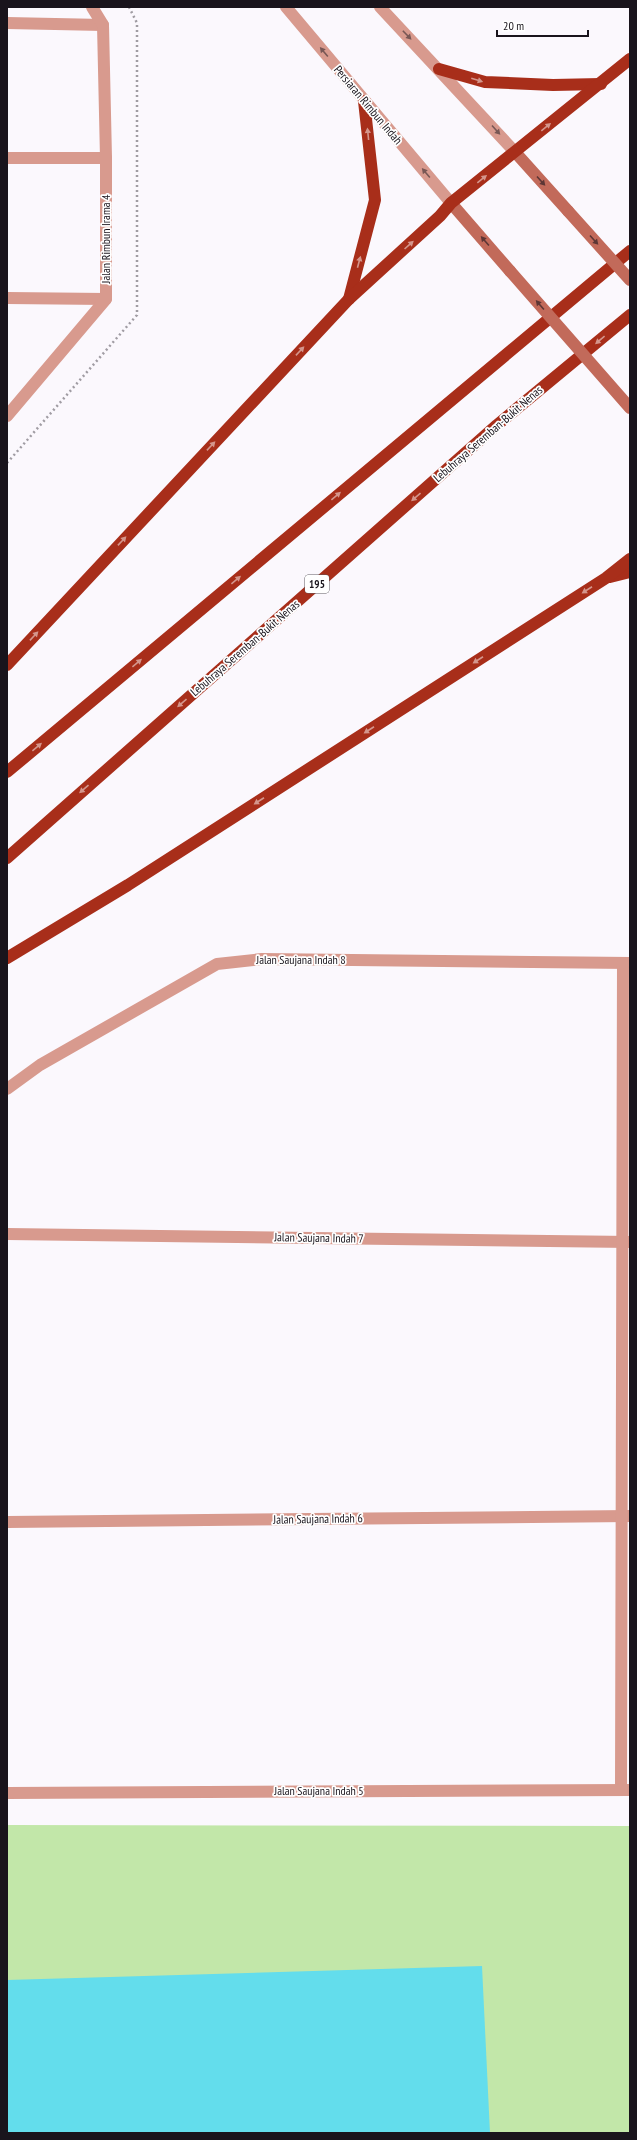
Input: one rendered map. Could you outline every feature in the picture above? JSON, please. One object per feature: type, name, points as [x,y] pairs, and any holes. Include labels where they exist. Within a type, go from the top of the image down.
[{"type":"highway","points":[[7,665],[349,299],[440,216],[451,203],[630,59]]},
{"type":"highway","points":[[439,68],[485,82],[553,85],[600,84]]},
{"type":"highway","points":[[349,299],[375,200],[364,101]]},
{"type":"highway","points":[[7,772],[630,251]]},
{"type":"highway","name":"Lebuhraya Seremban-Bukit Nenas","points":[[7,858],[497,425],[630,315]]},
{"type":"highway","points":[[7,958],[128,885],[606,578],[630,558]]},
{"type":"highway","points":[[606,578],[630,572]]},
{"type":"main road","points":[[515,152],[630,280]]},
{"type":"main road","points":[[451,203],[630,408]]},
{"type":"street","points":[[92,7],[103,25]]},
{"type":"street","name":"Persiaran Rimbun Indah","points":[[286,7],[451,203]]},
{"type":"street","points":[[380,7],[439,68],[515,152]]},
{"type":"street","points":[[7,23],[103,25]]},
{"type":"street","name":"Jalan Rimbun Irama 4","points":[[7,416],[106,299],[106,158],[103,25]]},
{"type":"street","points":[[7,158],[106,158]]},
{"type":"street","points":[[7,298],[106,299]]},
{"type":"street","name":"Jalan Saujana Indah 8","points":[[7,1089],[40,1065],[217,964],[262,959],[626,963]]},
{"type":"street","points":[[625,1790],[626,963]]},
{"type":"street","name":"Jalan Saujana Indah 7","points":[[7,1234],[626,1242]]},
{"type":"street","name":"Jalan Saujana Indah 6","points":[[7,1522],[626,1516]]},
{"type":"street","name":"Jalan Saujana Indah 5","points":[[7,1792],[625,1790]]},
{"type":"green space","points":[[7,1825],[630,1826],[630,2133],[7,2133]]},
{"type":"water","points":[[482,1966],[490,2133],[7,2133],[7,1980]]}]
